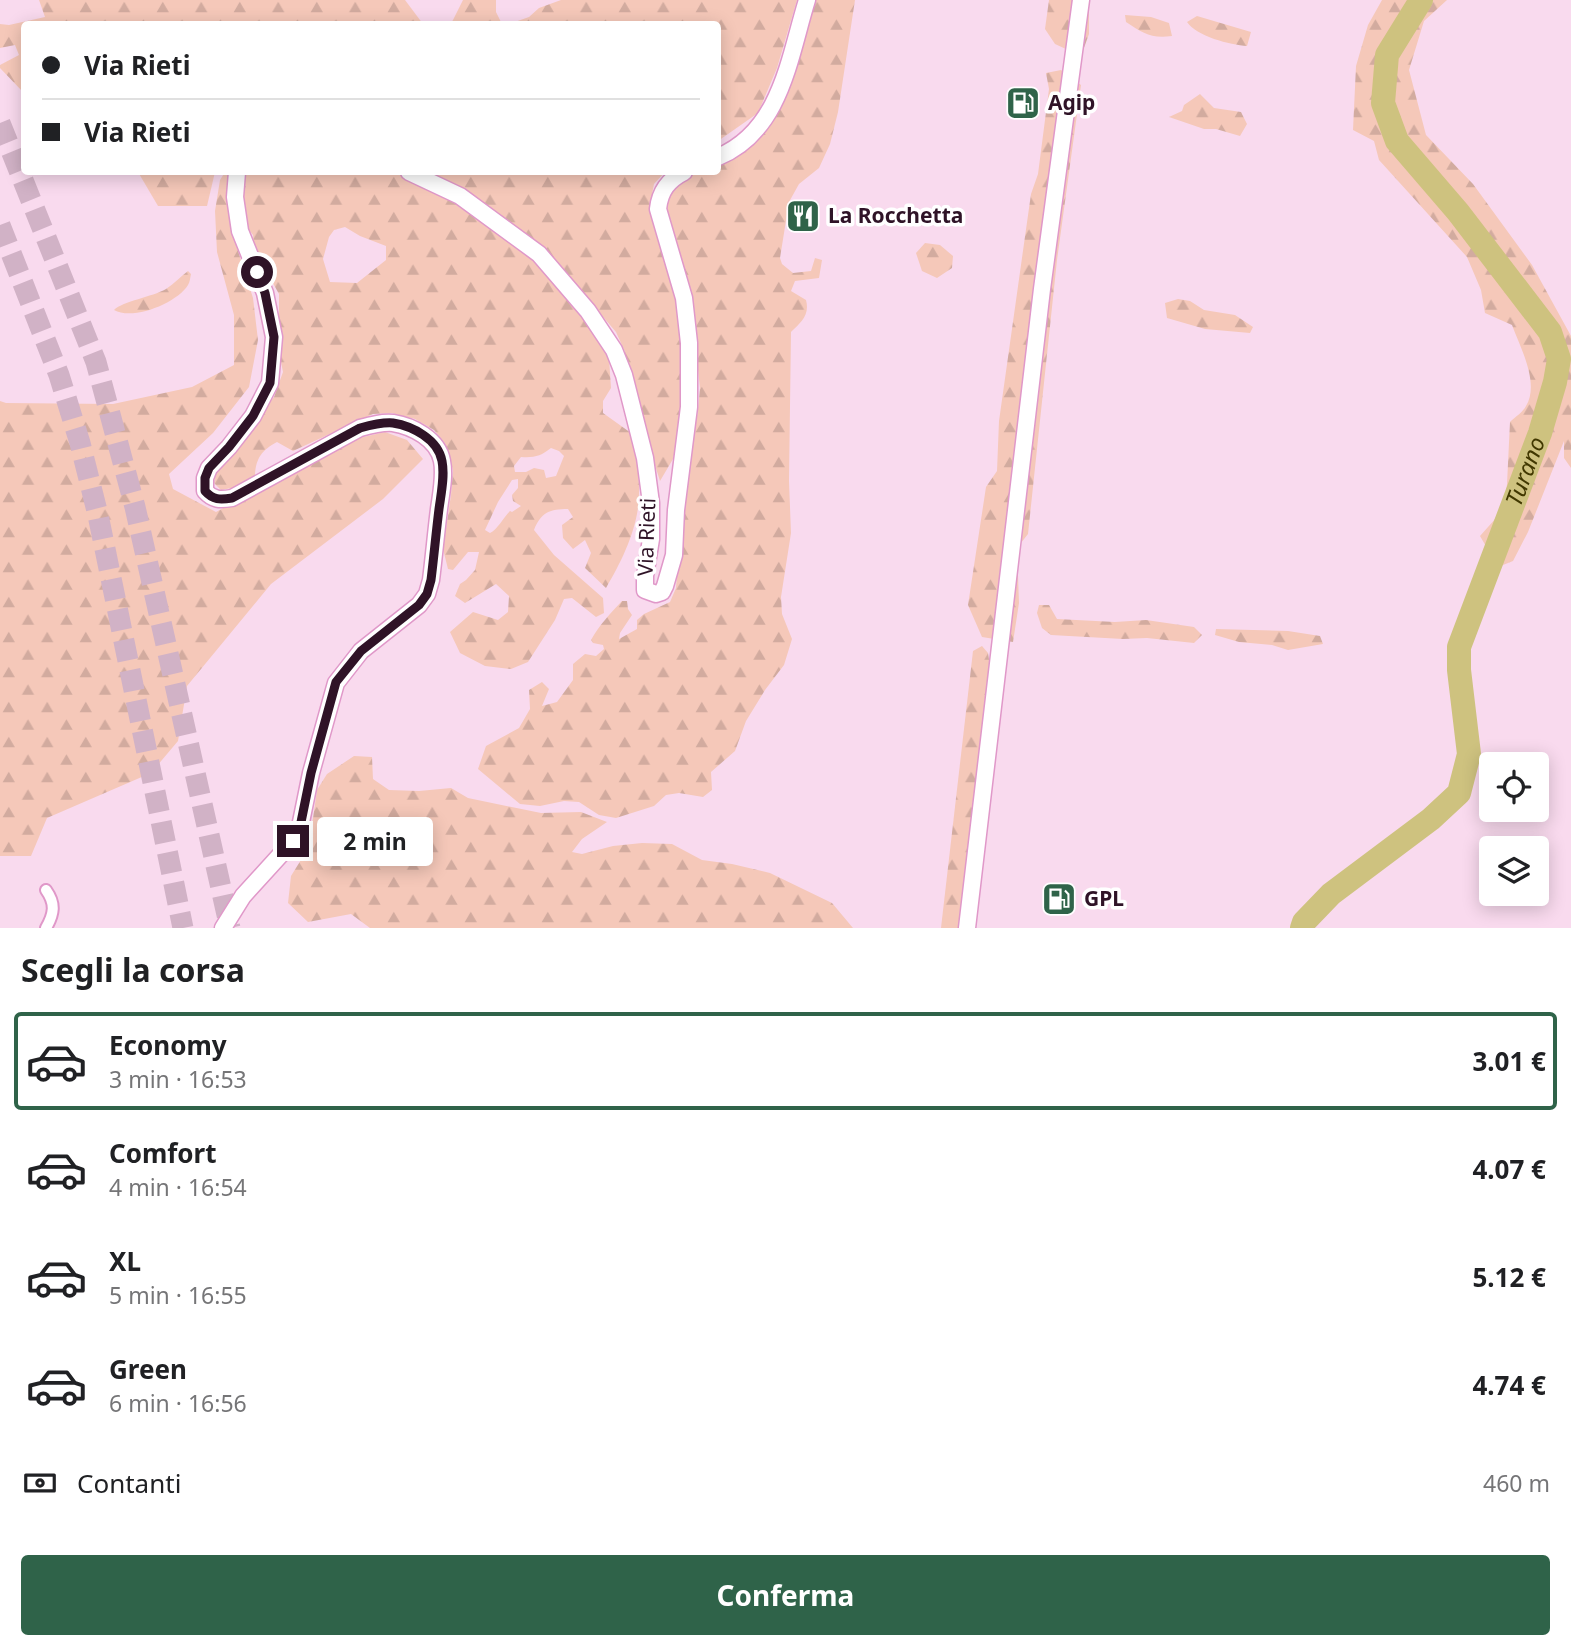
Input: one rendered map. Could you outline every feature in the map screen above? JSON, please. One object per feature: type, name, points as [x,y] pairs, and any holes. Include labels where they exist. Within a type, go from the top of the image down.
[{"type":"street","points":[[721,156],[745,141],[770,112],[781,86],[807,0]]},
{"type":"street","points":[[967,928],[1042,289],[1081,0]]},
{"type":"street","points":[[223,928],[243,896],[293,841],[300,827],[311,773],[336,682],[361,651],[402,620],[427,594],[443,481],[442,459],[432,442],[418,432],[391,423],[360,428],[232,498],[211,498],[205,491],[205,478],[209,468],[253,416],[270,383],[274,337],[265,293],[240,231],[235,197],[237,175]]},
{"type":"street","name":"Via Rieti","points":[[415,175],[460,196],[538,254],[587,311],[614,350],[624,375],[645,458],[651,503],[651,539],[645,590],[656,594],[662,592],[665,586],[674,555],[676,510],[689,407],[689,343],[684,298],[658,209],[660,195],[667,185],[680,175]]},
{"type":"street","points":[[46,890],[52,898],[53,916],[46,928]]},
{"type":"green space","points":[[39,0],[405,0],[421,21],[27,21],[45,17]]},
{"type":"green space","points":[[463,0],[496,0],[496,12],[500,21],[452,21]]},
{"type":"green space","points":[[561,0],[797,0],[777,68],[758,113],[721,139],[721,21],[518,21],[529,17],[539,8]]},
{"type":"green space","points":[[815,0],[855,0],[838,112],[830,144],[819,168],[799,184],[789,202],[780,258],[782,264],[793,273],[811,271],[815,258],[822,260],[819,278],[795,281],[791,291],[806,300],[807,310],[804,318],[791,332],[791,533],[781,597],[782,614],[792,639],[784,665],[746,721],[735,751],[711,772],[712,790],[703,797],[679,793],[666,795],[654,806],[616,818],[599,815],[579,802],[564,801],[540,806],[520,804],[478,769],[486,746],[519,728],[530,709],[529,690],[542,682],[549,689],[542,706],[557,702],[573,680],[573,664],[585,654],[596,656],[604,649],[603,645],[591,640],[622,601],[627,601],[632,615],[619,639],[637,629],[637,620],[644,614],[670,602],[676,588],[682,509],[700,388],[693,326],[666,209],[667,193],[689,175],[721,175],[721,161],[774,117],[788,92]]},
{"type":"green space","points":[[1049,0],[1089,0],[1089,34],[1081,56],[1055,44],[1045,29]]},
{"type":"green space","points":[[1382,0],[1447,0],[1424,21],[1409,70],[1426,135],[1473,184],[1532,265],[1571,336],[1571,468],[1564,458],[1564,441],[1528,532],[1513,561],[1498,567],[1480,536],[1504,509],[1510,422],[1526,406],[1530,397],[1530,376],[1512,325],[1485,313],[1481,290],[1467,257],[1379,160],[1374,141],[1353,130],[1356,66],[1368,25]]},
{"type":"green space","points":[[1125,15],[1151,17],[1169,23],[1172,36],[1158,37],[1142,32],[1126,22]]},
{"type":"green space","points":[[1197,16],[1251,32],[1247,46],[1223,42],[1198,32],[1187,22]]},
{"type":"green space","points":[[21,22],[21,90],[0,68],[0,65],[19,55],[15,45],[0,48],[0,24]]},
{"type":"green space","points":[[1061,70],[1081,85],[1057,260],[1028,534],[1017,548],[1019,603],[1013,642],[982,637],[968,605],[986,487],[997,471],[999,421],[1031,194],[1038,174],[1049,89],[1046,73]]},
{"type":"green space","points":[[1200,94],[1214,108],[1241,112],[1247,124],[1240,136],[1216,129],[1204,129],[1169,117],[1182,111],[1184,105]]},
{"type":"green space","points":[[140,175],[214,175],[207,206],[158,206]]},
{"type":"green space","points":[[223,175],[229,175],[232,232],[253,298],[258,340],[249,387],[213,433],[169,474],[173,489],[216,512],[342,442],[385,432],[407,440],[423,459],[383,499],[271,584],[187,686],[178,741],[151,773],[47,818],[31,856],[0,856],[0,401],[113,404],[192,387],[234,365],[234,315],[217,252],[215,211]]},
{"type":"green space","points":[[243,175],[404,175],[441,191],[459,207],[506,237],[541,267],[593,329],[609,358],[611,388],[603,401],[603,413],[631,433],[637,463],[639,494],[636,518],[628,543],[606,588],[585,568],[591,553],[585,540],[573,549],[563,538],[562,525],[573,517],[568,509],[547,513],[534,530],[554,555],[603,598],[604,613],[596,617],[572,598],[564,599],[555,620],[528,662],[511,669],[485,666],[460,653],[450,632],[473,612],[498,620],[508,612],[509,596],[496,584],[465,603],[455,596],[460,584],[475,570],[479,552],[468,552],[453,570],[448,569],[443,549],[453,471],[444,442],[434,430],[415,419],[392,413],[373,414],[293,451],[277,442],[261,455],[255,475],[242,486],[221,490],[214,483],[217,465],[274,397],[283,372],[279,352],[279,294],[254,249],[253,235],[245,225],[242,210]],"holes":[[[345,227],[386,246],[386,260],[357,283],[330,282],[323,259],[329,237],[334,230]],[[551,448],[564,456],[556,476],[546,478],[544,470],[534,468],[526,472],[515,472],[514,466],[521,457],[537,456]],[[518,479],[518,488],[512,495],[513,501],[521,506],[510,511],[490,533],[485,530],[498,502],[512,480]]]},
{"type":"green space","points":[[426,175],[662,175],[654,184],[651,200],[654,224],[679,309],[683,374],[679,435],[673,459],[660,481],[628,380],[625,352],[616,332],[568,276],[525,233],[505,218]]},
{"type":"green space","points":[[925,243],[940,245],[953,256],[952,268],[937,278],[922,271],[916,253]]},
{"type":"green space","points":[[188,271],[191,274],[188,285],[165,304],[143,312],[122,313],[114,310],[166,289]]},
{"type":"green space","points":[[1178,299],[1190,301],[1204,310],[1235,315],[1253,327],[1250,333],[1205,329],[1167,318],[1165,303]]},
{"type":"green space","points":[[1039,605],[1049,605],[1057,619],[1115,622],[1146,620],[1194,627],[1202,635],[1194,643],[1147,638],[1051,635],[1042,628],[1037,613]]},
{"type":"green space","points":[[1216,629],[1288,631],[1320,636],[1323,644],[1288,650],[1215,635]]},
{"type":"green space","points":[[982,646],[988,653],[991,672],[961,928],[941,928],[973,651]]},
{"type":"green space","points":[[354,756],[372,757],[373,779],[389,790],[451,788],[468,798],[541,813],[581,812],[607,822],[582,839],[572,852],[582,854],[613,846],[642,843],[672,844],[702,860],[770,873],[832,903],[853,928],[370,928],[351,914],[308,922],[288,903],[291,876],[309,847],[317,790],[327,774]]},
{"type":"waterway","name":"Turano","points":[[1302,928],[1304,922],[1331,894],[1431,819],[1459,793],[1469,754],[1459,670],[1459,647],[1540,433],[1559,359],[1550,332],[1458,212],[1397,141],[1383,103],[1387,55],[1421,0]]},
{"type":"tunnel","points":[[0,123],[96,362],[135,507],[230,928]]},
{"type":"tunnel","points":[[0,225],[59,375],[80,443],[98,515],[183,928]]},
{"type":"place","name":"Agip","points":[[1023,103]]},
{"type":"place","name":"La Rocchetta","points":[[803,216]]},
{"type":"place","name":"GPL","points":[[1059,899]]},
{"type":"route","points":[[257,272],[265,293],[274,337],[270,383],[253,416],[209,468],[205,478],[205,491],[211,498],[232,498],[360,428],[374,424],[391,423],[418,432],[432,442],[442,459],[443,481],[427,594],[402,620],[361,651],[336,682],[311,773],[300,827],[293,841]]}]
